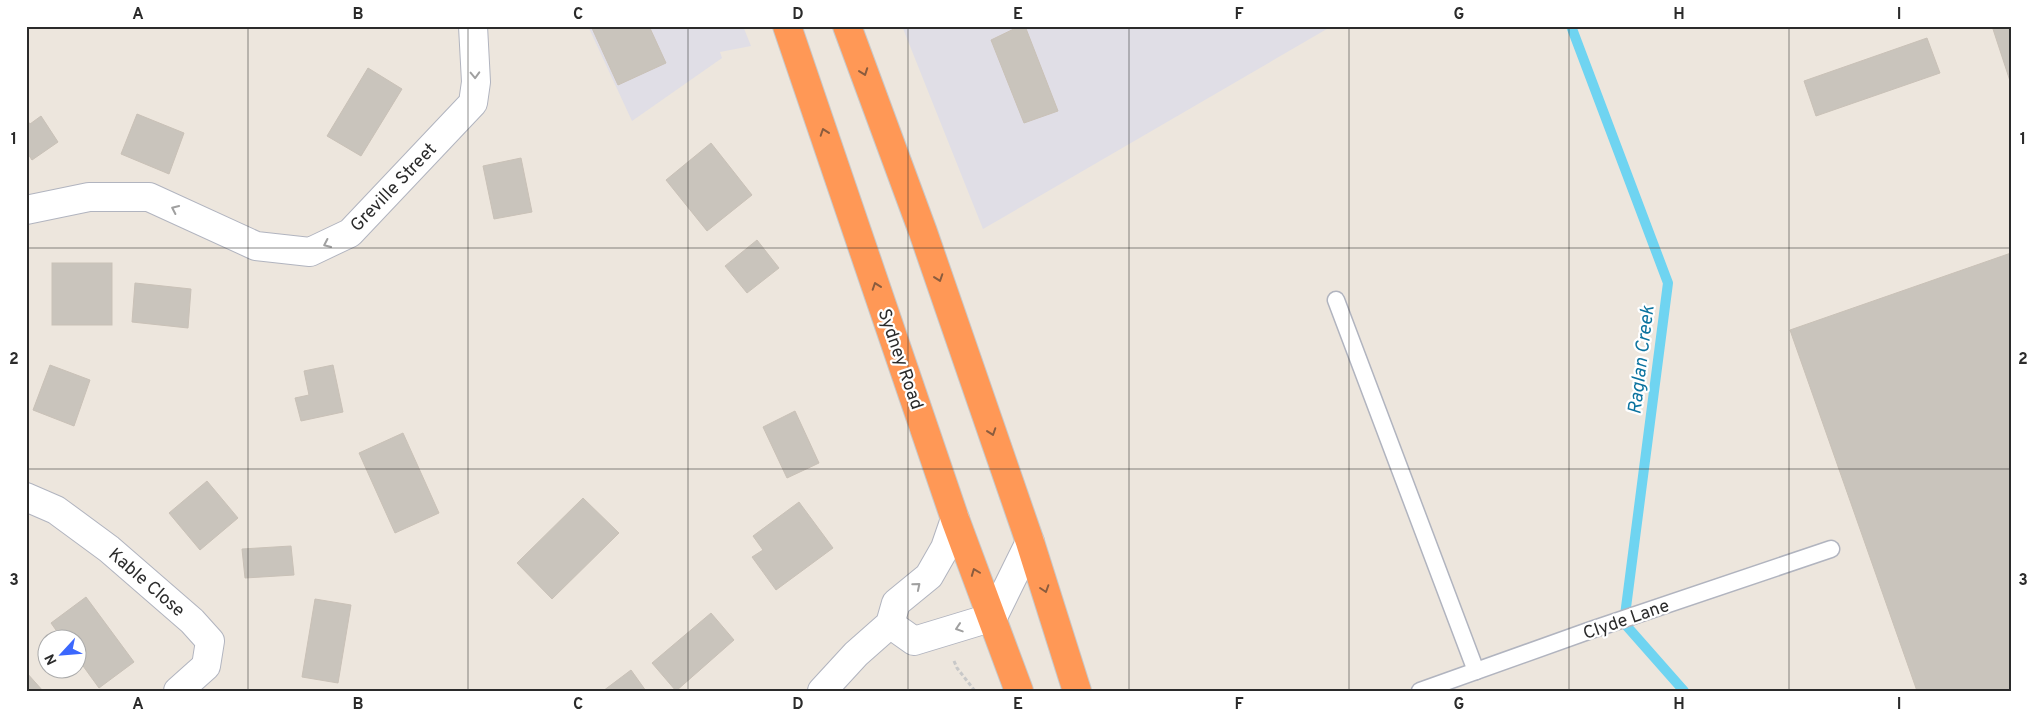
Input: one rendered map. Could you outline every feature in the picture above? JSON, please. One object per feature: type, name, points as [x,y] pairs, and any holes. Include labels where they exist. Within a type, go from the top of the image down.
[{"type":"highway","name":"Sydney Road","points":[[787,26],[955,519],[1019,691]]},
{"type":"highway","points":[[847,26],[923,232],[1030,542],[1077,691]]},
{"type":"street","name":"Greville Street","points":[[26,210],[89,197],[149,197],[256,246],[310,252],[350,233],[472,103],[476,82],[473,26]]},
{"type":"street","name":"Kable Close","points":[[26,497],[56,510],[109,549],[192,620],[210,641],[206,666],[178,691]]},
{"type":"street","points":[[822,691],[856,654],[890,624],[896,603],[929,576],[946,548],[955,519]]},
{"type":"street","points":[[890,624],[914,641],[993,617],[1030,542]]},
{"type":"lane","points":[[1336,300],[1476,671]]},
{"type":"lane","name":"Clyde Lane","points":[[1423,690],[1590,630],[1831,549]]},
{"type":"path","points":[[957,668],[975,691]]},
{"type":"shaded area","points":[[588,26],[743,26],[751,46],[720,52],[722,58],[632,121]]},
{"type":"shaded area","points":[[902,26],[1332,26],[983,229]]},
{"type":"building","points":[[591,26],[649,26],[666,63],[618,85]]},
{"type":"building","points":[[1020,26],[1025,26],[1058,111],[1024,123],[991,40]]},
{"type":"building","points":[[1992,26],[2011,26],[2011,84]]},
{"type":"building","points":[[1927,38],[1940,73],[1816,116],[1804,81]]},
{"type":"building","points":[[368,68],[402,89],[361,156],[327,136]]},
{"type":"building","points":[[137,114],[184,133],[169,174],[121,154]]},
{"type":"building","points":[[41,116],[58,142],[32,160],[26,151],[26,119],[30,124]]},
{"type":"building","points":[[711,143],[752,195],[707,231],[666,180]]},
{"type":"building","points":[[521,158],[532,212],[494,219],[483,166]]},
{"type":"building","points":[[757,240],[779,268],[747,293],[725,266]]},
{"type":"building","points":[[2011,253],[2011,691],[1917,691],[1790,330]]},
{"type":"building","points":[[52,263],[112,263],[112,325],[52,325]]},
{"type":"building","points":[[135,283],[191,289],[188,328],[132,322]]},
{"type":"building","points":[[50,365],[90,380],[74,426],[33,410]]},
{"type":"building","points":[[333,365],[343,412],[301,421],[295,398],[309,395],[304,371]]},
{"type":"building","points":[[795,411],[819,463],[787,478],[763,427]]},
{"type":"building","points":[[403,433],[439,513],[395,533],[359,453]]},
{"type":"building","points":[[207,481],[238,518],[200,550],[169,513]]},
{"type":"building","points":[[583,498],[619,533],[552,599],[517,563]]},
{"type":"building","points":[[799,502],[833,548],[776,590],[752,557],[763,550],[753,536]]},
{"type":"building","points":[[291,546],[294,575],[245,578],[242,549]]},
{"type":"building","points":[[86,597],[134,662],[99,688],[88,673],[88,630],[56,630],[51,623]]},
{"type":"building","points":[[315,599],[351,605],[338,683],[302,677]]},
{"type":"building","points":[[711,613],[734,640],[676,691],[652,663]]},
{"type":"building","points":[[631,670],[646,691],[603,691]]},
{"type":"building","points":[[26,672],[43,691],[26,691]]},
{"type":"waterway","name":"Raglan Creek","points":[[1571,26],[1668,283],[1624,623],[1684,691]]}]
